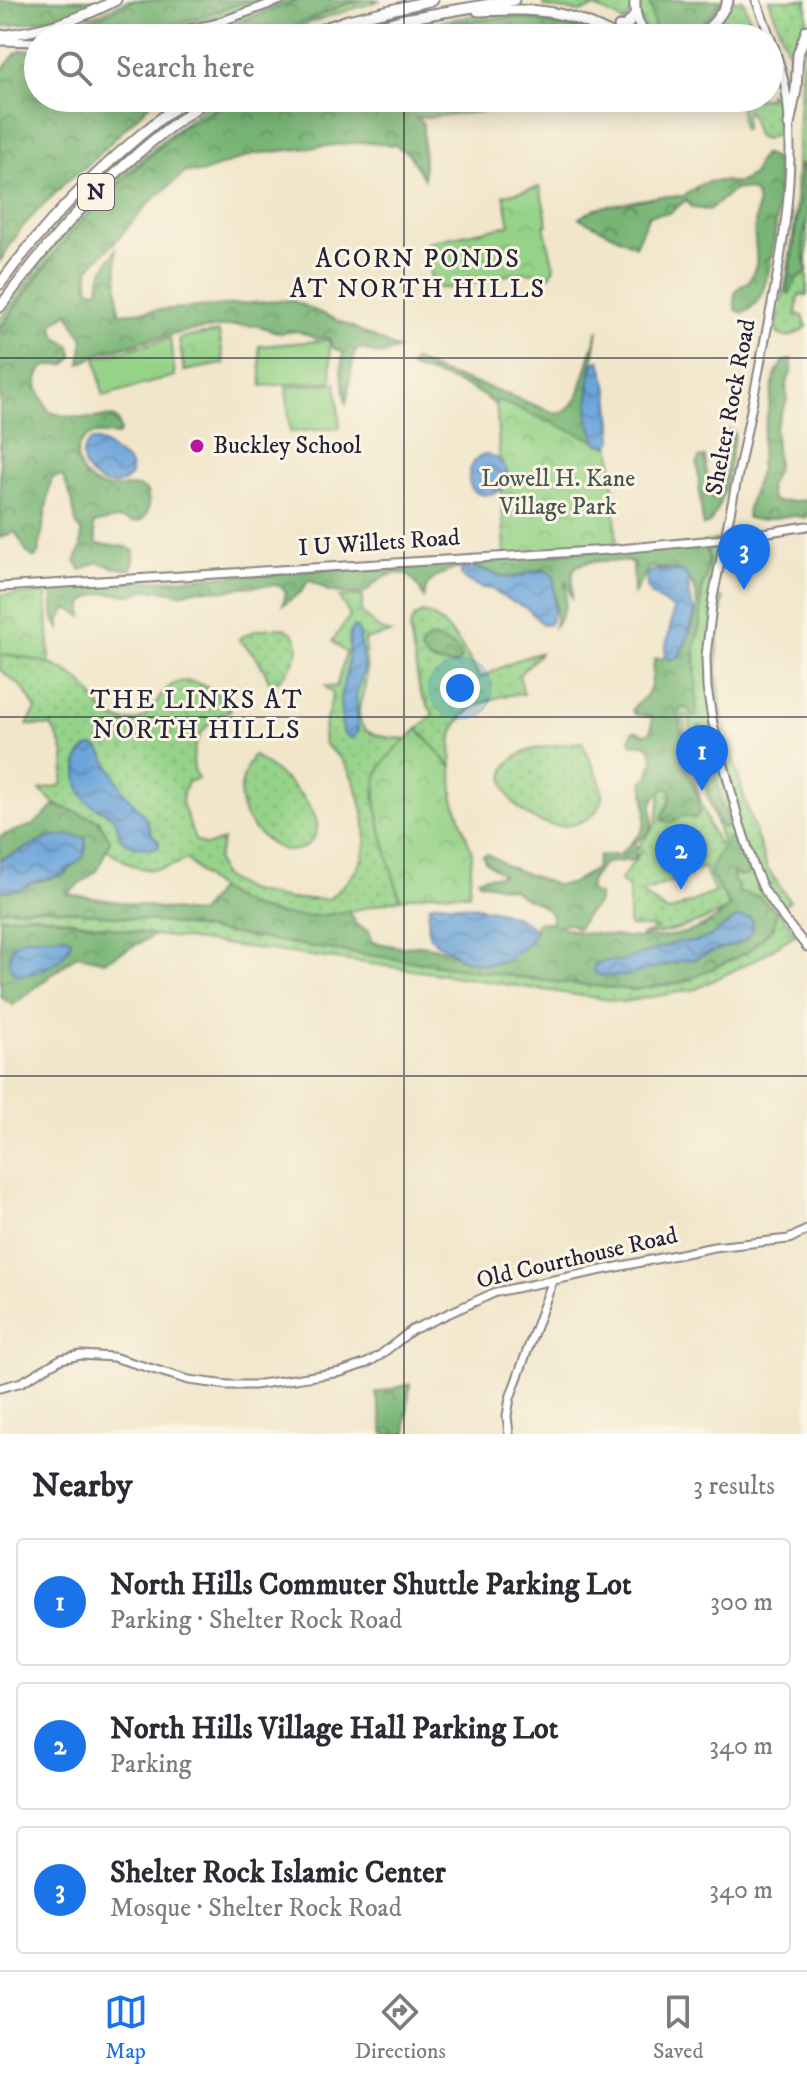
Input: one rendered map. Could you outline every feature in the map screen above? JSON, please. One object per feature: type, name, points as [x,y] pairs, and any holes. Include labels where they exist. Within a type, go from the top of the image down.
[{"type":"highway","points":[[63,24],[116,0]]},
{"type":"highway","points":[[389,9],[413,0]]},
{"type":"highway","points":[[334,24],[433,0]]},
{"type":"highway","points":[[383,24],[514,0]]},
{"type":"highway","points":[[635,0],[638,24]]},
{"type":"highway","points":[[713,24],[728,0]]},
{"type":"highway","points":[[447,12],[519,10],[554,13],[590,24]]},
{"type":"highway","points":[[629,24],[635,15]]},
{"type":"highway","points":[[789,125],[800,48],[807,30]]},
{"type":"highway","points":[[0,38],[24,33]]},
{"type":"highway","name":"N","points":[[0,284],[45,227],[90,180],[170,112]]},
{"type":"highway","name":"N","points":[[0,307],[45,247],[96,192],[153,141],[192,112]]},
{"type":"street","points":[[213,24],[281,0]]},
{"type":"street","name":"Shelter Rock Road","points":[[756,0],[764,24]]},
{"type":"street","points":[[0,38],[24,41]]},
{"type":"street","name":"Shelter Rock Road","points":[[783,79],[789,125],[789,177],[779,268],[708,628],[706,673],[709,705],[754,867],[769,898],[807,947]]},
{"type":"street","name":"I U Willets Road","points":[[0,587],[609,550],[725,539],[807,526]]},
{"type":"street","name":"Old Courthouse Road","points":[[0,1388],[22,1382],[61,1359],[81,1355],[113,1357],[189,1380],[227,1385],[281,1382],[341,1372],[379,1356],[412,1330],[496,1292],[714,1247],[789,1239],[807,1230]]},
{"type":"street","points":[[509,1434],[507,1416],[510,1398],[553,1280]]},
{"type":"green space","points":[[0,0],[101,0],[64,15],[0,27]]},
{"type":"green space","points":[[127,0],[265,0],[190,24],[76,24]]},
{"type":"green space","points":[[134,0],[252,0],[170,24],[84,24]]},
{"type":"green space","points":[[288,0],[381,0],[308,24],[220,24]]},
{"type":"green space","points":[[298,0],[364,0],[299,24],[237,24]]},
{"type":"green space","points":[[551,0],[632,0],[632,12],[624,23],[595,7],[580,12],[544,7],[544,3]]},
{"type":"green space","points":[[639,0],[723,0],[707,24],[643,24],[639,17]]},
{"type":"green space","points":[[649,0],[720,0],[700,24],[654,24]]},
{"type":"green space","points":[[732,0],[743,0],[752,24],[712,24]]},
{"type":"green space","points":[[769,0],[807,0],[807,23],[798,44],[794,67],[783,38],[783,24],[778,24]]},
{"type":"green space","points":[[515,13],[576,24],[516,17],[429,24],[480,14]]},
{"type":"green space","points":[[516,17],[560,24],[441,24]]},
{"type":"green space","points":[[807,38],[804,96],[807,100],[807,296],[799,294],[796,314],[803,316],[807,327],[784,337],[777,333],[776,327],[795,221],[801,68]]},
{"type":"green space","points":[[24,50],[24,112],[142,112],[22,227],[0,261],[0,68],[3,69],[16,53]]},
{"type":"green space","points":[[199,112],[208,112],[147,158],[79,224],[0,329],[0,320],[62,236],[98,197]]},
{"type":"green space","points":[[211,112],[480,112],[417,118],[423,123],[424,179],[409,154],[394,145],[364,142],[254,154],[201,173],[186,172],[149,203],[89,268],[88,286],[92,291],[99,289],[101,274],[116,249],[119,313],[291,300],[398,349],[379,354],[356,350],[346,404],[341,372],[343,352],[333,348],[329,338],[315,338],[298,331],[280,333],[259,326],[238,325],[144,341],[101,353],[80,364],[83,340],[68,313],[54,323],[53,328],[57,338],[70,345],[73,357],[65,365],[49,366],[40,372],[37,379],[39,391],[52,412],[84,418],[115,418],[119,425],[118,435],[92,435],[79,446],[80,468],[97,485],[110,488],[134,486],[147,491],[148,506],[146,515],[139,521],[117,519],[93,525],[97,544],[127,547],[134,551],[130,570],[97,562],[81,570],[75,562],[82,533],[76,523],[72,500],[63,477],[56,476],[51,480],[39,551],[35,558],[14,532],[0,538],[0,329],[64,241],[105,196],[180,129]]},
{"type":"green space","points":[[741,112],[747,112],[745,129],[742,129]]},
{"type":"green space","points":[[747,112],[776,112],[778,131],[775,135],[765,139],[757,136]]},
{"type":"green space","points":[[764,154],[775,159],[778,171],[776,227],[761,295],[744,313],[736,310],[734,296],[737,289],[749,281],[756,264],[758,202],[753,192],[735,190],[708,210],[693,208],[686,200],[670,213],[649,215],[635,246],[579,218],[596,208],[661,196],[685,196],[697,186],[709,182],[738,183],[753,175]]},
{"type":"green space","points":[[800,165],[804,166],[807,183],[807,226],[803,242],[806,272],[796,279],[789,294],[799,205]]},
{"type":"green space","points":[[540,187],[548,225],[544,226],[554,267],[550,276],[519,273],[461,287],[431,287],[428,242],[510,225],[504,195]]},
{"type":"green space","points":[[598,330],[590,378],[588,420],[603,446],[610,445],[610,481],[502,412],[482,395],[409,367],[414,360],[436,371],[558,414],[577,399]]},
{"type":"green space","points":[[219,332],[224,364],[184,371],[179,338]]},
{"type":"green space","points":[[170,338],[175,376],[103,396],[96,358]]},
{"type":"green space","points":[[329,340],[332,381],[262,386],[259,346]]},
{"type":"green space","points":[[792,359],[786,384],[787,400],[775,428],[777,463],[769,486],[771,498],[777,502],[807,500],[807,518],[747,518],[760,468],[775,375],[784,361]]},
{"type":"green space","points":[[336,383],[340,428],[290,432],[286,387]]},
{"type":"green space","name":"Lowell H. Kane Village Park","points":[[496,400],[611,447],[617,549],[505,555]]},
{"type":"green space","points":[[730,430],[735,433],[724,492],[709,524],[703,526],[697,463],[699,458],[705,457],[712,499],[716,493],[718,443],[723,433]]},
{"type":"green space","points":[[725,539],[713,597],[723,598],[718,631],[717,676],[723,719],[767,868],[790,901],[778,911],[796,934],[757,959],[696,989],[623,1002],[155,935],[30,914],[0,918],[0,910],[45,908],[154,921],[554,982],[633,990],[684,982],[743,893],[737,893],[732,877],[733,872],[740,876],[745,862],[740,858],[737,844],[724,844],[712,864],[718,888],[725,894],[729,908],[686,926],[640,936],[658,928],[629,926],[629,889],[620,881],[642,850],[638,847],[656,824],[675,705],[696,671],[695,647],[701,620],[701,593],[709,560],[708,549],[703,542]],"holes":[[[689,715],[693,753],[722,841],[719,845],[709,826],[687,757],[684,717]],[[703,867],[715,892],[668,912],[641,893]]]},
{"type":"green space","points":[[686,545],[705,548],[708,564],[695,648],[696,716],[693,717],[690,710],[679,709],[685,745],[682,760],[698,797],[700,812],[696,818],[683,816],[671,822],[662,820],[671,798],[670,789],[665,788],[652,803],[650,831],[634,843],[637,851],[634,860],[604,863],[590,885],[592,893],[599,895],[596,905],[578,928],[567,923],[558,925],[581,932],[648,938],[676,935],[702,926],[729,907],[710,875],[720,851],[729,838],[733,838],[749,868],[747,875],[733,873],[738,893],[758,896],[776,911],[774,927],[746,953],[684,982],[633,990],[554,982],[154,921],[45,908],[0,910],[0,891],[22,889],[30,883],[67,873],[86,850],[86,839],[49,838],[0,860],[0,836],[33,825],[56,805],[98,820],[110,840],[98,870],[67,894],[199,914],[218,889],[249,906],[280,914],[313,916],[348,911],[355,924],[368,931],[372,942],[399,947],[433,947],[479,963],[503,961],[526,944],[536,924],[552,922],[552,915],[540,904],[512,889],[479,882],[481,878],[503,875],[485,861],[483,855],[488,854],[506,866],[556,885],[570,884],[595,869],[599,856],[619,855],[640,834],[645,824],[646,809],[643,781],[648,777],[653,755],[650,747],[632,744],[630,740],[633,731],[651,732],[652,719],[635,714],[632,710],[649,691],[655,658],[681,656],[697,607],[696,593],[686,574],[681,571],[649,567],[634,594],[633,562],[619,561],[577,566],[573,573],[572,598],[565,580],[565,605],[554,627],[554,576],[539,569],[509,577],[472,567],[458,569],[431,581],[424,598],[412,579],[401,573],[388,576],[365,592],[356,594],[326,590],[309,580],[301,592],[283,605],[286,592],[280,586],[273,585],[227,591],[200,589],[180,594],[159,590],[144,590],[131,595],[103,593],[90,597],[83,604],[83,617],[68,608],[60,619],[60,629],[54,620],[52,594],[43,588]],"holes":[[[736,918],[751,931],[739,943],[661,967],[605,961],[621,961],[679,942],[696,942],[711,936]]]},
{"type":"green space","points":[[46,593],[50,664],[0,654],[0,595]]},
{"type":"green space","points":[[363,596],[361,612],[379,629],[391,633],[365,640],[366,673],[360,704],[361,724],[372,734],[407,739],[385,765],[374,797],[400,899],[320,916],[301,917],[264,911],[230,896],[187,859],[154,870],[136,867],[106,849],[110,840],[98,820],[56,805],[40,790],[62,785],[64,761],[60,741],[51,726],[27,725],[36,709],[23,688],[0,670],[0,654],[32,659],[62,669],[80,681],[109,715],[123,721],[146,715],[169,687],[186,681],[195,682],[212,691],[231,710],[208,725],[195,747],[193,763],[198,779],[188,782],[182,802],[195,840],[206,846],[223,840],[217,860],[222,875],[246,890],[288,899],[329,899],[355,872],[364,850],[365,823],[359,795],[342,760],[327,747],[323,738],[333,694],[325,686],[336,687],[346,653],[332,641],[350,616],[339,597]]},
{"type":"green space","points":[[422,613],[448,629],[480,678],[541,652],[519,675],[524,694],[491,699],[471,710],[456,726],[452,736],[452,768],[418,729],[433,714],[420,692],[410,633],[412,621]]},
{"type":"green space","points":[[284,628],[293,634],[298,649],[291,666],[271,686],[258,660],[239,640],[254,631]]},
{"type":"green space","points":[[433,638],[456,650],[461,656],[460,661],[448,665],[427,658],[422,646]]},
{"type":"green space","points":[[699,726],[703,728],[705,755],[717,779],[721,806],[728,817],[726,828],[721,827],[717,820],[694,748],[693,735]]},
{"type":"green space","points":[[418,729],[452,768],[453,796],[472,853],[469,894],[433,893],[400,899],[378,816],[376,783],[387,759]]},
{"type":"green space","points":[[582,742],[601,787],[601,801],[594,814],[568,825],[549,824],[532,818],[518,808],[508,795],[504,781],[506,768],[516,757],[540,748]]},
{"type":"green space","points":[[253,755],[298,791],[315,816],[317,828],[313,839],[304,847],[292,851],[277,847],[254,829],[248,820],[243,810],[241,789]]},
{"type":"green space","points":[[30,914],[155,935],[105,961],[77,955],[13,1005],[1,997],[0,918]]},
{"type":"green space","points":[[410,1384],[407,1434],[384,1434],[376,1393]]},
{"type":"water","points":[[600,361],[609,392],[613,439],[610,445],[598,444],[588,420],[590,378],[594,362]]},
{"type":"water","points":[[92,440],[106,444],[128,462],[131,475],[121,483],[110,485],[92,476],[85,468],[83,458],[85,448]]},
{"type":"water","points":[[485,454],[502,463],[509,482],[501,490],[484,495],[472,488],[469,473],[477,459]]},
{"type":"water","points":[[470,567],[511,577],[540,570],[549,572],[554,576],[554,610],[549,625],[543,625],[528,609],[493,589],[481,588],[464,579],[461,569]]},
{"type":"water","points":[[651,571],[686,574],[695,613],[678,658],[665,656],[673,608],[652,595],[646,581]]},
{"type":"water","points":[[354,627],[359,631],[364,670],[356,696],[358,732],[352,738],[343,733],[340,699],[348,664],[350,633]]},
{"type":"water","points":[[93,746],[100,749],[125,794],[144,815],[159,842],[158,848],[138,847],[124,841],[113,818],[91,804],[81,793],[77,777],[78,761],[86,749]]},
{"type":"water","points":[[69,835],[86,838],[84,856],[62,875],[30,883],[22,889],[0,891],[0,860],[49,838]]},
{"type":"water","points":[[438,903],[506,913],[529,924],[535,932],[527,945],[509,960],[489,964],[459,958],[429,935],[430,905]]},
{"type":"water","points":[[736,918],[752,920],[751,932],[739,943],[694,959],[626,976],[601,976],[594,972],[594,966],[605,961],[621,961],[679,942],[696,942],[711,936]]},
{"type":"water","points":[[66,936],[71,939],[69,947],[50,966],[16,975],[11,970],[9,959],[12,946],[25,938]]},
{"type":"place","name":"Buckley School","points":[[197,446]]},
{"type":"place","name":"Shelter Rock Islamic Center","points":[[744,590]]},
{"type":"place","name":"North Hills Commuter Shuttle Parking Lot","points":[[702,791]]},
{"type":"place","name":"North Hills Village Hall Parking Lot","points":[[681,890]]},
{"type":"district","name":"ACORN PONDS AT NORTH HILLS","points":[[418,274]]},
{"type":"district","name":"THE LINKS AT NORTH HILLS","points":[[197,715]]}]
